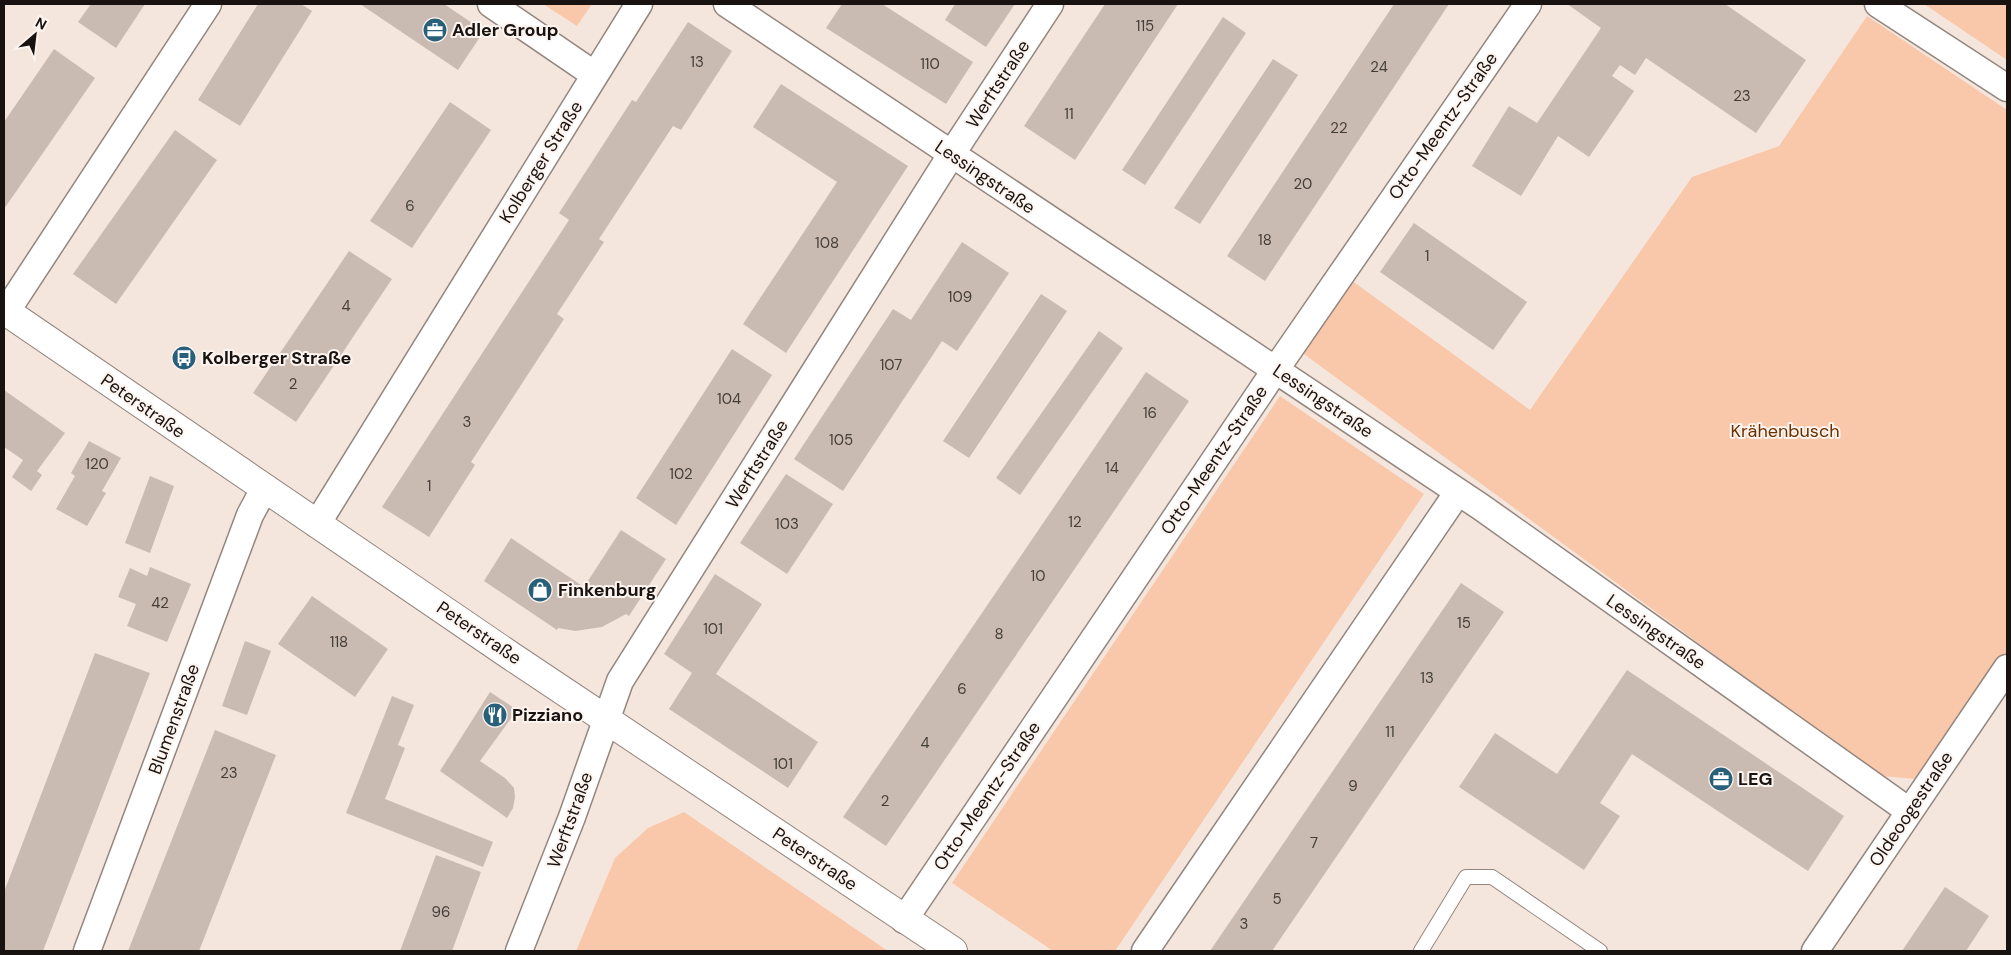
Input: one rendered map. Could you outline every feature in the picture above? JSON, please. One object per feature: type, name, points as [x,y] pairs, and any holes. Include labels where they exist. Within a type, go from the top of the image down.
[{"type":"main road","name":"Peterstraße","points":[[5,311],[264,489],[605,719],[711,787],[904,920],[953,951]]},
{"type":"street","name":"Peterstraße","points":[[5,311],[208,4]]},
{"type":"street","points":[[491,4],[595,75]]},
{"type":"street","name":"Kolberger Straße","points":[[317,524],[639,4]]},
{"type":"street","name":"Lessingstraße","points":[[727,4],[1458,492],[1909,812]]},
{"type":"street","name":"Werftstraße","points":[[520,951],[572,817],[620,681],[951,155],[1050,4]]},
{"type":"street","name":"Otto-Meentz-Straße","points":[[904,920],[1276,369],[1528,4]]},
{"type":"street","points":[[1878,4],[2007,88]]},
{"type":"street","name":"Blumenstraße","points":[[87,951],[250,515],[264,489]]},
{"type":"street","points":[[1146,951],[1458,492]]},
{"type":"street","name":"Oldeoogestraße","points":[[1815,951],[2007,668]]},
{"type":"lane","points":[[1421,951],[1466,877],[1492,876],[1600,951]]},
{"type":"green space","points":[[543,4],[592,4],[577,26]]},
{"type":"green space","points":[[1924,4],[2007,4],[2007,60]]},
{"type":"green space","name":"Krähenbusch","points":[[1867,16],[2007,110],[2007,667],[1929,780],[1880,776],[1293,346],[1344,275],[1530,410],[1692,177],[1779,146]]},
{"type":"green space","points":[[1280,396],[1424,494],[1115,951],[1053,951],[952,883]]},
{"type":"green space","points":[[684,812],[888,951],[576,951],[615,858],[648,828]]},
{"type":"building","points":[[91,4],[145,4],[116,48],[78,22]]},
{"type":"building","points":[[258,4],[301,4],[312,11],[240,126],[198,100]]},
{"type":"building","points":[[360,4],[444,4],[484,31],[458,70]]},
{"type":"building","points":[[842,4],[882,4],[973,62],[946,104],[826,28]]},
{"type":"building","points":[[955,4],[1015,4],[986,47],[945,20]]},
{"type":"building","points":[[1105,4],[1178,4],[1075,160],[1024,126]]},
{"type":"building","points":[[1394,4],[1449,4],[1265,281],[1227,256]]},
{"type":"building","points":[[1567,4],[1725,4],[1806,60],[1756,133],[1646,58],[1635,75],[1620,65],[1612,76],[1634,91],[1589,157],[1558,136],[1521,196],[1472,166],[1509,106],[1537,123],[1601,28]]},
{"type":"building","points":[[1223,17],[1246,33],[1145,185],[1122,170]]},
{"type":"building","points":[[688,22],[732,51],[681,130],[673,126],[599,239],[604,242],[557,314],[564,319],[471,462],[475,465],[429,537],[382,507],[569,220],[559,213],[632,100],[636,102]]},
{"type":"building","points":[[54,49],[95,78],[4,209],[4,122]]},
{"type":"building","points":[[1273,59],[1298,75],[1200,224],[1174,208]]},
{"type":"building","points":[[781,84],[908,166],[786,353],[743,324],[837,182],[753,127]]},
{"type":"building","points":[[450,102],[491,130],[412,248],[370,221]]},
{"type":"building","points":[[175,130],[217,160],[116,304],[73,274]]},
{"type":"building","points":[[1414,223],[1527,302],[1493,350],[1380,272]]},
{"type":"building","points":[[962,242],[1009,273],[957,351],[942,341],[843,491],[794,459],[893,309],[911,320]]},
{"type":"building","points":[[349,251],[392,279],[296,422],[253,393]]},
{"type":"building","points":[[1041,294],[1067,311],[969,458],[943,441]]},
{"type":"building","points":[[1099,331],[1123,348],[1020,495],[996,478]]},
{"type":"building","points":[[732,349],[772,375],[676,525],[636,498]]},
{"type":"building","points":[[1146,372],[1189,401],[886,846],[843,817]]},
{"type":"building","points":[[4,390],[65,433],[37,471],[42,475],[31,491],[12,477],[23,460],[4,447]]},
{"type":"building","points":[[89,441],[121,458],[102,491],[106,493],[87,526],[56,509],[75,476],[71,473]]},
{"type":"building","points":[[786,474],[833,504],[787,574],[740,543]]},
{"type":"building","points":[[150,476],[174,486],[150,553],[125,543]]},
{"type":"building","points":[[621,530],[666,559],[629,616],[626,614],[602,627],[575,631],[558,628],[557,630],[484,581],[511,538],[584,587]]},
{"type":"building","points":[[150,567],[191,584],[167,642],[127,626],[136,604],[118,597],[130,568],[147,576]]},
{"type":"building","points":[[715,574],[762,604],[716,674],[818,742],[788,788],[669,709],[692,673],[664,654]]},
{"type":"building","points":[[1461,583],[1504,612],[1272,951],[1210,951]]},
{"type":"building","points":[[312,596],[388,649],[355,697],[278,644]]},
{"type":"building","points":[[245,641],[271,651],[247,715],[222,706]]},
{"type":"building","points":[[95,653],[150,673],[43,951],[4,951],[4,892]]},
{"type":"building","points":[[1627,670],[1844,816],[1808,871],[1632,754],[1600,803],[1620,816],[1584,870],[1459,787],[1495,733],[1557,774]]},
{"type":"building","points":[[490,692],[517,710],[480,761],[505,778],[514,788],[513,808],[507,818],[440,771]]},
{"type":"building","points":[[392,696],[414,705],[398,745],[405,748],[385,799],[493,842],[483,867],[346,813]]},
{"type":"building","points":[[215,730],[276,755],[199,951],[128,951]]},
{"type":"building","points":[[436,855],[481,872],[452,951],[400,951]]},
{"type":"building","points":[[1945,887],[1989,916],[1966,951],[1902,951]]},
{"type":"place","name":"Adler Group","points":[[435,30]]},
{"type":"place","name":"Kolberger Straße","points":[[184,358]]},
{"type":"place","name":"Finkenburg","points":[[540,590]]},
{"type":"place","name":"Pizziano","points":[[495,715]]},
{"type":"place","name":"LEG","points":[[1721,779]]}]
